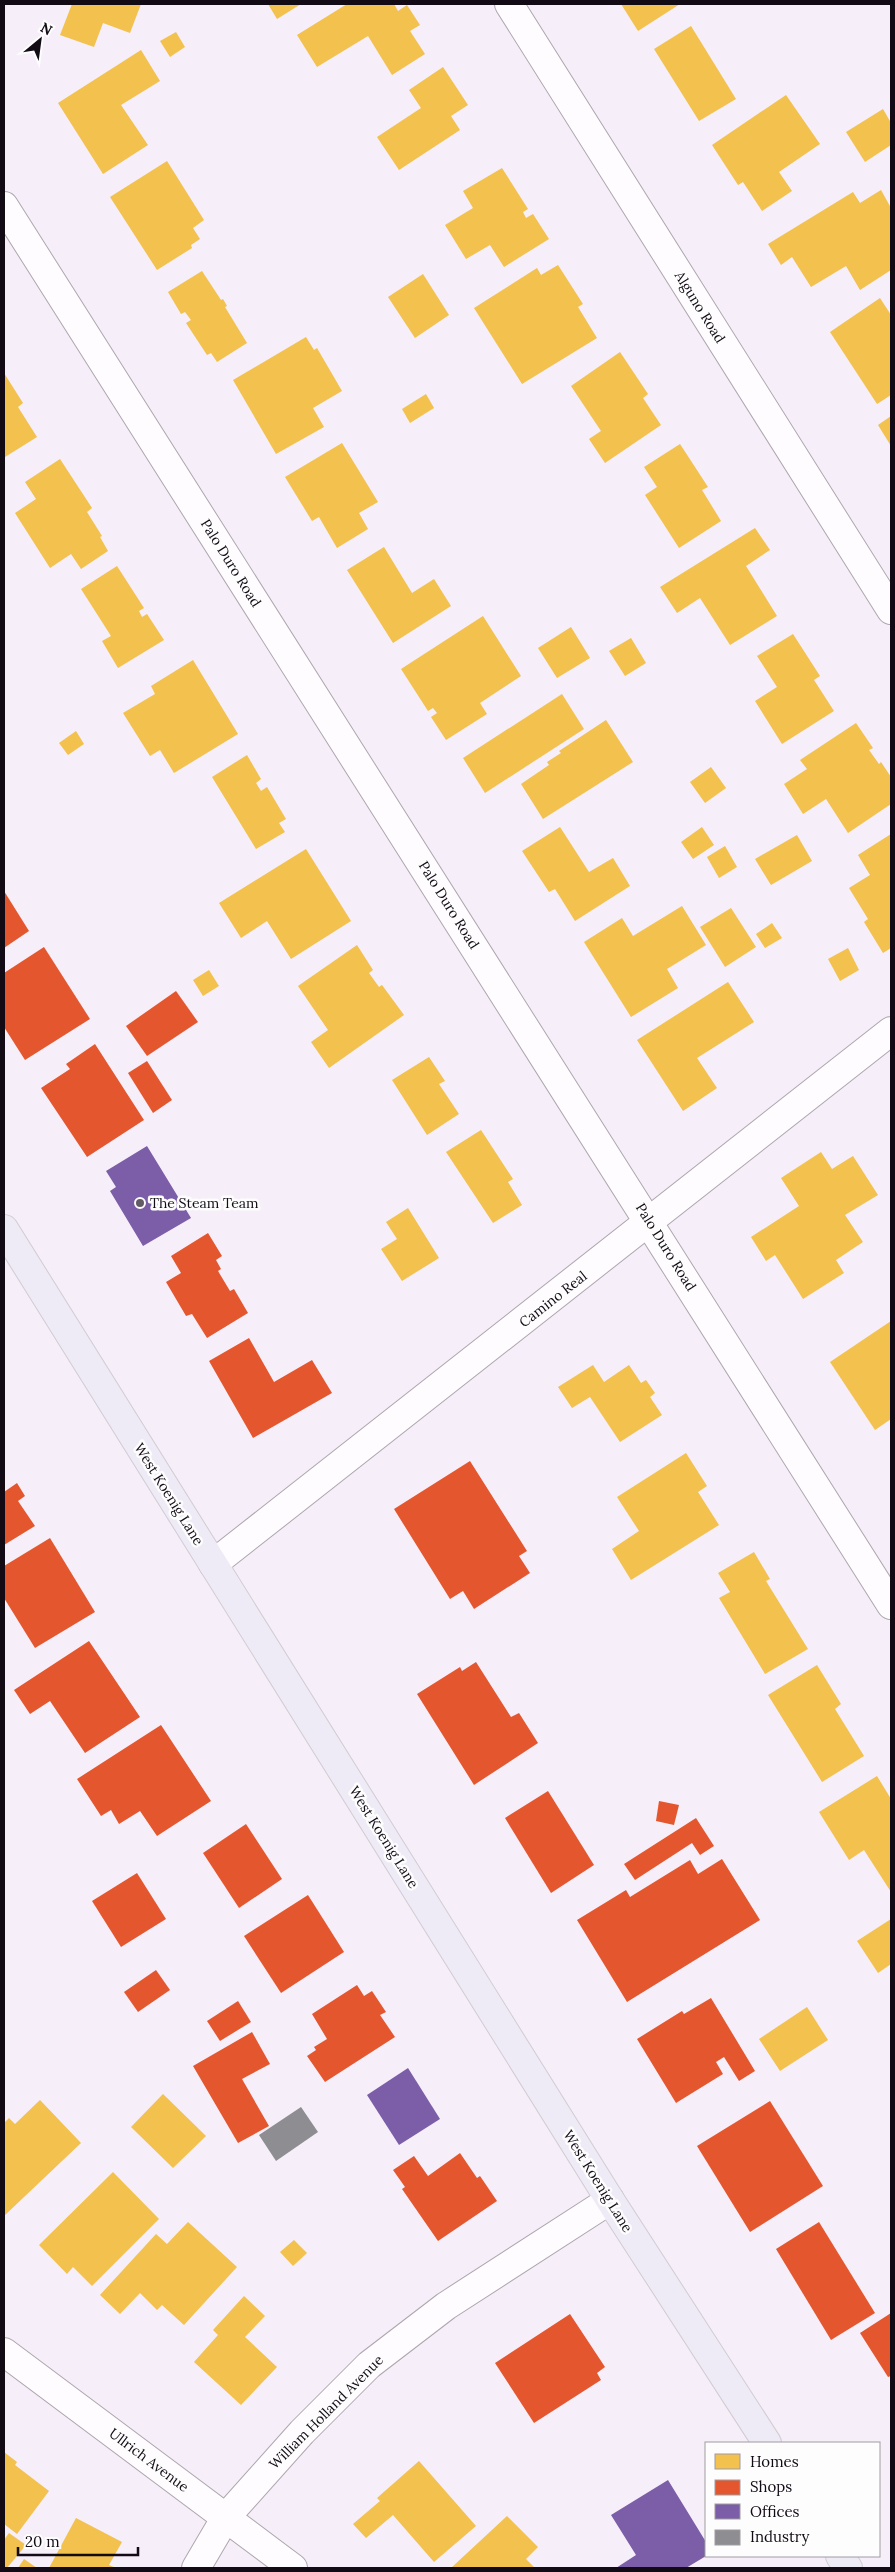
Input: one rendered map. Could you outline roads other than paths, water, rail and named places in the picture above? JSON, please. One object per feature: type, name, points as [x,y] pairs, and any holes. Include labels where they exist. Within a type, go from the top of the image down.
[{"type":"main road","name":"West Koenig Lane","points":[[4,1229],[610,2200],[767,2442]]},
{"type":"main road","points":[[841,2557],[848,2568]]},
{"type":"street","name":"Alguno Road","points":[[509,4],[891,610]]},
{"type":"street","name":"Palo Duro Road","points":[[4,206],[650,1222],[891,1605]]},
{"type":"street","name":"Camino Real","points":[[213,1564],[891,1031]]},
{"type":"street","name":"William Holland Avenue","points":[[196,2568],[226,2517],[302,2432],[369,2365],[446,2306],[610,2200]]},
{"type":"street","name":"Ullrich Avenue","points":[[4,2352],[293,2568]]},
{"type":"place","name":"The Steam Team","points":[[140,1203]]}]
